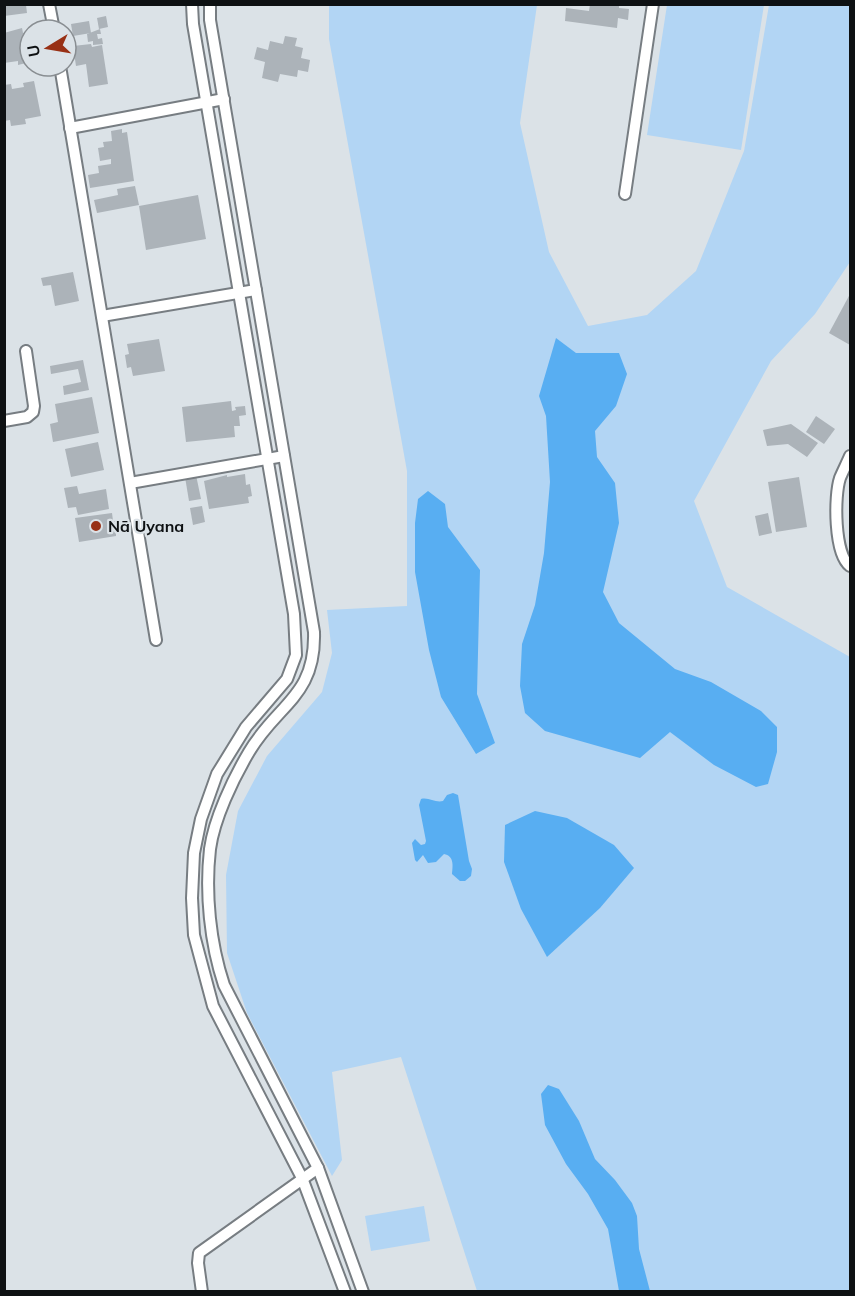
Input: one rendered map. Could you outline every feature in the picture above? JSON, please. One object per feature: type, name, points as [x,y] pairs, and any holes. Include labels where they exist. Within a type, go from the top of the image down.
[{"type":"street","points":[[192,4],[193,24],[206,103],[294,614],[296,655],[287,679],[246,727],[217,774],[201,819],[194,854],[192,907],[194,935],[213,1006],[302,1178],[345,1292]]},
{"type":"street","points":[[210,4],[210,20],[314,632],[315,652],[310,671],[298,694],[249,751],[224,803],[210,849],[208,894],[216,962],[224,985],[318,1168],[363,1292]]},
{"type":"street","points":[[625,194],[653,4]]},
{"type":"street","points":[[62,78],[156,640]]},
{"type":"street","points":[[70,128],[224,99]]},
{"type":"street","points":[[102,316],[256,290]]},
{"type":"street","points":[[4,421],[27,417],[33,412],[26,351]]},
{"type":"street","points":[[130,483],[284,456]]},
{"type":"street","points":[[850,456],[839,479],[837,506],[838,537],[846,562],[850,566]]},
{"type":"street","points":[[202,1292],[198,1263],[200,1253],[318,1168]]},
{"type":"shaded area","points":[[329,5],[537,5],[520,123],[549,252],[588,326],[647,315],[696,271],[744,151],[769,5],[850,5],[850,262],[815,314],[771,361],[694,501],[727,587],[850,657],[850,1291],[477,1291],[401,1057],[332,1072],[342,1160],[332,1176],[247,1013],[227,953],[226,875],[238,811],[267,756],[322,692],[332,653],[327,610],[407,606],[407,471],[329,39]]},
{"type":"shaded area","points":[[667,5],[764,5],[741,150],[647,135]]},
{"type":"shaded area","points":[[424,1206],[430,1241],[371,1251],[365,1216]]},
{"type":"water","points":[[556,338],[576,353],[619,353],[627,374],[616,406],[595,431],[597,457],[615,483],[619,523],[603,592],[619,623],[675,669],[711,682],[761,711],[777,727],[777,752],[768,784],[756,787],[714,765],[670,732],[640,758],[545,731],[525,713],[520,686],[522,644],[535,605],[544,553],[550,482],[546,416],[539,396]]},
{"type":"water","points":[[428,491],[445,504],[448,527],[480,570],[477,694],[495,743],[476,754],[441,697],[429,650],[415,572],[415,523],[418,499]]},
{"type":"water","points":[[453,793],[458,795],[472,869],[471,876],[465,881],[460,881],[452,874],[452,861],[447,855],[444,854],[436,862],[428,863],[423,855],[417,862],[412,843],[415,839],[421,845],[426,841],[419,805],[421,799],[443,801],[447,795]]},
{"type":"water","points":[[535,811],[567,818],[614,845],[634,868],[600,908],[547,957],[521,909],[504,862],[505,825]]},
{"type":"water","points":[[548,1085],[559,1089],[579,1121],[595,1159],[632,1203],[637,1216],[639,1249],[650,1291],[619,1291],[608,1229],[588,1194],[566,1164],[545,1125],[541,1094]]},
{"type":"building","points":[[590,4],[619,4],[619,8],[629,9],[628,20],[618,18],[617,28],[565,21],[566,8],[589,11]]},
{"type":"building","points":[[4,5],[26,5],[27,13],[4,16]]},
{"type":"building","points":[[106,16],[108,27],[99,29],[97,18]]},
{"type":"building","points":[[89,21],[91,33],[78,35],[78,23]]},
{"type":"building","points":[[18,29],[18,61],[4,63],[4,33]]},
{"type":"building","points":[[100,29],[101,34],[97,34],[98,39],[102,38],[103,44],[93,45],[93,41],[88,42],[87,34]]},
{"type":"building","points":[[285,36],[297,38],[295,46],[303,48],[301,58],[310,60],[308,72],[298,70],[297,77],[280,74],[278,82],[262,78],[265,62],[254,59],[257,47],[268,50],[270,41],[283,44]]},
{"type":"building","points":[[91,44],[92,47],[102,45],[108,84],[89,87],[86,64],[78,66],[78,45]]},
{"type":"building","points":[[34,81],[41,116],[25,119],[26,124],[11,126],[10,120],[4,121],[4,85],[11,84],[12,89],[24,87],[23,83]]},
{"type":"building","points":[[122,129],[122,133],[127,132],[134,181],[90,188],[88,175],[99,173],[98,166],[111,164],[111,159],[100,161],[98,148],[104,147],[103,142],[112,141],[111,131]]},
{"type":"building","points":[[135,186],[139,205],[97,213],[94,200],[118,195],[117,189]]},
{"type":"building","points":[[198,195],[206,239],[146,250],[139,206]]},
{"type":"building","points":[[73,272],[79,301],[55,306],[51,285],[43,286],[41,278]]},
{"type":"building","points":[[850,294],[850,345],[829,333]]},
{"type":"building","points":[[159,339],[165,371],[133,376],[131,367],[127,368],[125,355],[129,354],[127,344]]},
{"type":"building","points":[[83,360],[89,390],[64,395],[63,386],[81,382],[78,369],[51,374],[50,366]]},
{"type":"building","points":[[92,397],[99,433],[53,442],[50,424],[58,422],[55,404]]},
{"type":"building","points":[[231,401],[232,411],[236,410],[235,407],[245,406],[246,415],[239,416],[240,426],[234,426],[235,437],[186,442],[182,407]]},
{"type":"building","points":[[816,416],[835,429],[824,444],[806,432]]},
{"type":"building","points":[[791,424],[818,443],[807,457],[788,444],[767,446],[763,430]]},
{"type":"building","points":[[98,442],[104,470],[71,477],[65,449]]},
{"type":"building","points":[[245,474],[246,485],[250,484],[252,496],[248,497],[249,503],[209,509],[204,481],[227,475],[227,477]]},
{"type":"building","points":[[196,475],[201,499],[189,501],[185,477]]},
{"type":"building","points":[[799,477],[807,527],[776,532],[768,482]]},
{"type":"building","points":[[77,486],[79,494],[106,489],[109,509],[78,515],[76,507],[68,508],[64,488]]},
{"type":"building","points":[[202,506],[205,522],[193,525],[190,508]]},
{"type":"building","name":"Nā Uyana","points":[[112,513],[113,521],[116,521],[116,536],[79,542],[75,518]]},
{"type":"building","points":[[768,513],[772,533],[759,536],[755,516]]},
{"type":"place","name":"Nā Uyana","points":[[96,526]]}]
